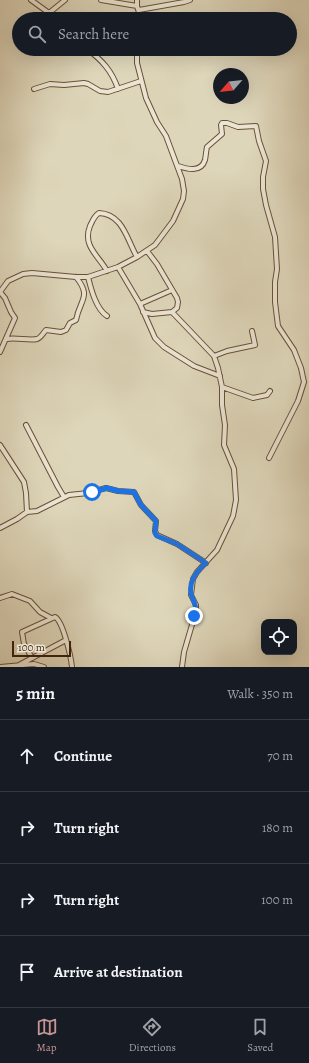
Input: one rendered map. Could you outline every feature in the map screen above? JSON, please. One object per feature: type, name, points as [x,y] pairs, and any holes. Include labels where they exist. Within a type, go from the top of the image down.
[{"type":"street","points":[[31,0],[49,12]]},
{"type":"street","points":[[51,12],[65,0]]},
{"type":"street","points":[[101,0],[138,8],[179,4],[190,0]]},
{"type":"street","points":[[137,0],[139,12]]},
{"type":"street","points":[[95,56],[108,68],[118,89]]},
{"type":"street","points":[[0,352],[16,318],[0,292],[8,281],[23,274],[32,273],[88,277],[118,267],[147,251],[159,240],[173,221],[183,199],[184,191],[178,166],[166,136],[151,110],[141,81],[137,56]]},
{"type":"street","points":[[34,89],[50,84],[64,85],[84,83],[100,91],[108,92],[141,81]]},
{"type":"street","points":[[178,166],[192,170],[202,166],[205,162],[207,147],[222,134],[222,123],[227,123],[238,127],[256,126],[259,141],[266,161],[263,189],[275,236],[277,270],[275,282],[275,302],[278,326],[294,350],[301,368],[304,382],[298,401],[270,458]]},
{"type":"street","points":[[107,271],[92,251],[88,240],[89,228],[95,215],[99,212],[119,221],[137,257]]},
{"type":"street","points":[[143,312],[152,314],[172,312],[178,305],[172,290],[157,264],[147,251]]},
{"type":"street","points":[[118,267],[140,304],[153,335],[164,346],[194,366],[220,376]]},
{"type":"street","points":[[7,338],[34,340],[40,337],[46,330],[61,332],[66,330],[70,323],[76,320],[77,313],[85,295],[85,290],[76,277]]},
{"type":"street","points":[[88,277],[97,302],[102,312],[107,316]]},
{"type":"street","points":[[140,304],[172,290]]},
{"type":"street","points":[[172,312],[214,356],[222,387],[225,425],[224,445],[234,469],[236,504],[233,516],[221,542],[214,554],[193,578],[191,595],[196,605],[196,611],[184,652],[182,667]]},
{"type":"street","points":[[214,356],[227,350],[255,345],[252,331]]},
{"type":"street","points":[[222,387],[253,398],[267,395],[270,391]]},
{"type":"street","points":[[26,425],[64,497]]},
{"type":"street","points":[[0,445],[24,482],[27,512]]},
{"type":"street","points":[[0,528],[27,512],[37,511],[72,494],[88,493],[105,488],[133,492],[141,505],[156,521],[155,533],[157,536],[177,544],[206,563]]},
{"type":"street","points":[[0,598],[12,594],[30,601],[40,612],[52,618],[55,617],[59,619],[66,640],[72,667]]},
{"type":"street","points":[[32,658],[24,644],[22,632],[42,624],[52,618]]},
{"type":"street","points":[[21,666],[32,658],[66,640]]},
{"type":"street","points":[[0,667],[34,664],[44,667]]},
{"type":"route","points":[[92,492],[105,488],[134,492],[141,505],[156,521],[155,533],[157,536],[172,541],[206,563],[200,568],[193,578],[191,595],[196,605],[194,616]]}]
